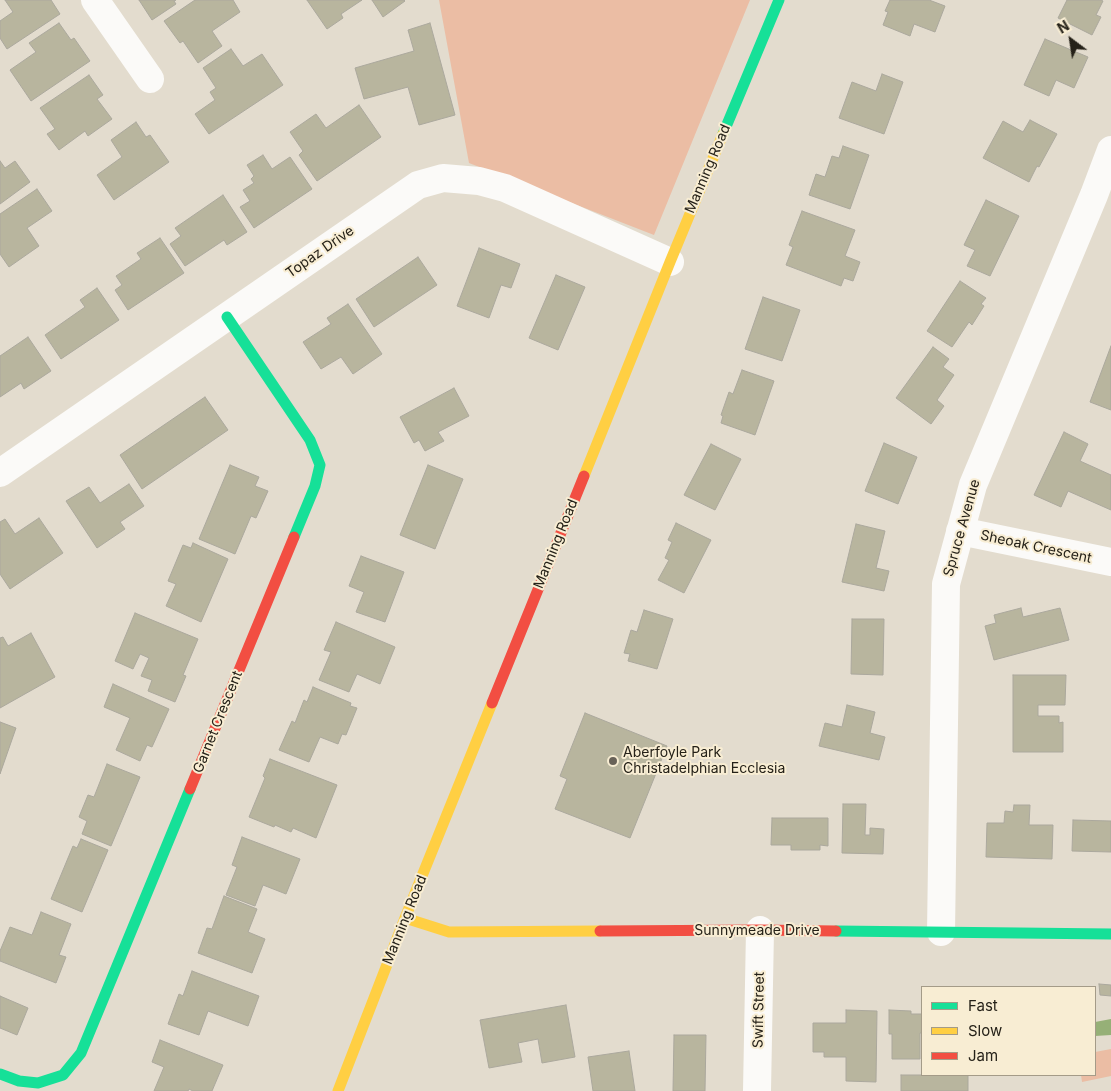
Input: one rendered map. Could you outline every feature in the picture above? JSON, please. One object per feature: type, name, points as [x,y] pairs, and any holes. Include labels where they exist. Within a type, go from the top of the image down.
[{"type":"street","points":[[95,0],[150,79]]},
{"type":"street","name":"Manning Road","points":[[338,1091],[405,918],[670,262],[779,0]]},
{"type":"street","name":"Spruce Avenue","points":[[940,932],[946,584],[973,485],[1102,198],[1111,150]]},
{"type":"street","name":"Topaz Drive","points":[[0,474],[418,184],[443,178],[479,181],[505,188],[670,262]]},
{"type":"street","name":"Garnet Crescent","points":[[0,1074],[19,1081],[38,1083],[63,1076],[81,1053],[315,486],[320,465],[310,440],[227,317]]},
{"type":"street","name":"Sheoak Crescent","points":[[960,531],[1111,562]]},
{"type":"street","name":"Sunnymeade Drive","points":[[405,918],[449,932],[760,930],[1111,934]]},
{"type":"street","name":"Swift Street","points":[[757,1091],[760,930]]},
{"type":"shaded area","points":[[439,0],[750,0],[654,235],[469,163]]},
{"type":"shaded area","points":[[1111,1019],[1111,1035],[1096,1036],[1096,1022]]},
{"type":"shaded area","points":[[1111,1049],[1111,1076],[1082,1082],[1081,1076],[1096,1076],[1096,1052]]},
{"type":"building","points":[[5,0],[51,0],[60,14],[7,49],[0,38],[0,21],[13,12]]},
{"type":"building","points":[[139,0],[176,0],[174,1],[176,4],[152,20]]},
{"type":"building","points":[[195,0],[233,0],[240,12],[212,31],[222,46],[198,63],[183,41],[180,43],[164,21]]},
{"type":"building","points":[[307,0],[362,0],[341,14],[343,18],[327,29]]},
{"type":"building","points":[[372,0],[404,0],[405,1],[383,17]]},
{"type":"building","points":[[890,0],[929,0],[945,6],[935,32],[914,24],[910,36],[883,25],[888,12],[885,11]]},
{"type":"building","points":[[1067,0],[1103,1],[1096,15],[1101,17],[1092,35],[1058,18]]},
{"type":"building","points":[[59,23],[71,40],[74,38],[90,61],[31,101],[10,70],[36,52],[29,43]]},
{"type":"building","points":[[430,23],[455,115],[419,125],[408,87],[364,99],[355,68],[414,51],[408,30]]},
{"type":"building","points":[[1045,39],[1088,57],[1074,88],[1056,80],[1049,96],[1024,85]]},
{"type":"building","points":[[231,49],[243,66],[262,54],[283,85],[209,134],[195,114],[215,100],[210,92],[216,88],[203,68]]},
{"type":"building","points":[[882,74],[903,82],[884,134],[839,118],[852,82],[876,91]]},
{"type":"building","points":[[89,75],[103,95],[97,99],[112,119],[88,136],[85,131],[59,150],[47,134],[55,129],[40,108]]},
{"type":"building","points":[[359,105],[381,137],[317,181],[299,155],[303,151],[290,132],[316,114],[326,128]]},
{"type":"building","points":[[1030,120],[1057,134],[1029,182],[983,158],[1003,121],[1023,132]]},
{"type":"building","points":[[136,122],[146,137],[150,135],[169,162],[114,200],[97,175],[122,157],[111,140]]},
{"type":"building","points":[[843,146],[869,155],[850,209],[809,195],[816,174],[825,177],[832,156],[839,158]]},
{"type":"building","points":[[263,155],[272,169],[290,157],[312,189],[254,228],[240,207],[250,201],[243,190],[254,183],[251,179],[254,176],[247,165]]},
{"type":"building","points":[[0,161],[5,168],[15,161],[30,182],[0,204]]},
{"type":"building","points":[[37,189],[52,211],[27,228],[39,246],[9,267],[0,254],[0,214]]},
{"type":"building","points":[[223,195],[247,232],[227,245],[224,240],[185,266],[170,244],[181,236],[175,228]]},
{"type":"building","points":[[986,200],[1019,216],[990,276],[967,266],[975,250],[964,245]]},
{"type":"building","points":[[802,211],[855,230],[845,256],[860,262],[853,281],[844,278],[841,286],[786,265],[793,247],[789,245]]},
{"type":"building","points":[[160,238],[184,273],[128,310],[115,290],[122,285],[116,276],[141,259],[137,253]]},
{"type":"building","points":[[479,248],[520,264],[511,288],[501,285],[489,318],[457,306]]},
{"type":"building","points":[[418,257],[437,285],[374,327],[356,299]]},
{"type":"building","points":[[556,275],[585,287],[558,350],[529,338]]},
{"type":"building","points":[[960,281],[986,298],[981,304],[984,306],[972,325],[969,322],[952,347],[927,331]]},
{"type":"building","points":[[97,288],[119,320],[61,359],[45,335],[85,307],[80,300]]},
{"type":"building","points":[[763,297],[800,310],[782,361],[745,349]]},
{"type":"building","points":[[348,304],[382,354],[353,374],[341,357],[321,369],[303,342],[331,324],[327,318]]},
{"type":"building","points":[[28,337],[51,371],[24,389],[21,383],[0,397],[0,356]]},
{"type":"building","points":[[1111,346],[1111,410],[1090,402]]},
{"type":"building","points":[[933,347],[949,359],[943,367],[954,375],[937,400],[944,406],[931,424],[896,398]]},
{"type":"building","points":[[742,370],[774,381],[755,435],[721,423],[723,416],[721,415],[729,392],[733,394]]},
{"type":"building","points":[[454,388],[469,416],[438,432],[444,441],[425,451],[419,440],[414,443],[400,417]]},
{"type":"building","points":[[205,397],[228,430],[142,489],[120,455]]},
{"type":"building","points":[[1064,432],[1088,444],[1080,461],[1111,475],[1111,510],[1068,491],[1061,507],[1034,495]]},
{"type":"building","points":[[884,443],[917,457],[898,504],[865,491]]},
{"type":"building","points":[[711,444],[741,459],[715,510],[684,495]]},
{"type":"building","points":[[230,465],[259,477],[255,486],[268,491],[256,518],[251,516],[235,554],[199,539]]},
{"type":"building","points":[[428,465],[463,479],[435,549],[400,535]]},
{"type":"building","points":[[129,484],[144,506],[120,522],[125,529],[97,548],[66,501],[89,487],[100,503]]},
{"type":"building","points":[[39,518],[63,553],[10,589],[0,574],[0,522],[5,519],[15,534]]},
{"type":"building","points":[[676,523],[711,540],[684,593],[658,580],[669,560],[665,558],[672,542],[668,540]]},
{"type":"building","points":[[856,524],[885,531],[876,568],[889,571],[884,591],[842,582]]},
{"type":"building","points":[[193,543],[228,559],[201,622],[166,606],[176,584],[168,581],[183,545],[191,548]]},
{"type":"building","points":[[361,556],[404,572],[385,622],[356,612],[364,592],[349,586]]},
{"type":"building","points":[[1021,608],[1023,617],[1060,608],[1069,640],[994,660],[985,626],[996,623],[994,615]]},
{"type":"building","points":[[644,610],[673,619],[657,669],[628,661],[630,654],[624,653],[631,630],[637,632]]},
{"type":"building","points":[[135,613],[198,639],[183,675],[186,676],[175,702],[148,691],[152,680],[141,676],[149,658],[140,654],[133,669],[115,661]]},
{"type":"building","points":[[852,619],[884,619],[883,675],[851,674]]},
{"type":"building","points":[[336,622],[395,647],[380,684],[357,674],[349,692],[319,680],[331,652],[324,650]]},
{"type":"building","points":[[31,633],[55,677],[0,708],[0,638],[3,637],[8,646]]},
{"type":"building","points":[[1013,675],[1066,675],[1065,705],[1038,705],[1038,716],[1059,716],[1059,723],[1063,722],[1063,752],[1013,752]]},
{"type":"building","points":[[113,684],[169,709],[152,747],[147,745],[140,761],[116,750],[130,718],[104,707]]},
{"type":"building","points":[[313,687],[351,703],[350,706],[357,708],[346,735],[342,734],[338,744],[320,737],[309,762],[279,750],[292,721],[295,723],[304,700],[307,702]]},
{"type":"building","points":[[847,705],[875,712],[870,733],[885,737],[879,760],[819,746],[825,723],[842,727]]},
{"type":"building","name":"Aberfoyle Park Christadelphian Ecclesia","points":[[585,713],[667,746],[630,838],[555,809],[567,779],[560,776]]},
{"type":"building","points":[[0,722],[16,728],[0,774]]},
{"type":"building","points":[[270,759],[337,785],[316,838],[293,828],[291,832],[249,817],[265,778],[263,776]]},
{"type":"building","points":[[107,764],[140,777],[111,846],[82,834],[87,821],[79,817],[88,795],[94,797]]},
{"type":"building","points":[[843,804],[866,804],[865,835],[870,835],[870,828],[884,829],[883,854],[842,853]]},
{"type":"building","points":[[1014,805],[1030,805],[1029,825],[1053,825],[1052,859],[986,857],[987,823],[1004,823],[1005,811],[1013,812]]},
{"type":"building","points":[[772,818],[828,818],[828,846],[820,845],[820,850],[791,850],[791,845],[771,845]]},
{"type":"building","points":[[1073,820],[1111,821],[1111,852],[1072,851]]},
{"type":"building","points":[[242,837],[300,859],[286,894],[263,885],[255,906],[226,895],[237,867],[232,865]]},
{"type":"building","points":[[81,839],[108,850],[82,912],[51,899],[73,846],[77,848]]},
{"type":"building","points":[[224,896],[257,909],[248,932],[265,939],[252,973],[198,953],[207,928],[212,929]]},
{"type":"building","points":[[41,912],[71,924],[59,955],[66,957],[56,983],[0,961],[0,951],[10,927],[32,935]]},
{"type":"building","points":[[192,971],[259,996],[248,1026],[208,1011],[199,1035],[168,1024],[179,994],[183,996]]},
{"type":"building","points":[[1099,984],[1111,985],[1111,996],[1100,995]]},
{"type":"building","points":[[0,996],[28,1008],[17,1035],[0,1028]]},
{"type":"building","points":[[566,1005],[575,1057],[542,1063],[538,1039],[518,1043],[522,1062],[489,1068],[480,1020]]},
{"type":"building","points":[[846,1010],[877,1011],[876,1082],[846,1081],[846,1057],[824,1057],[824,1052],[813,1052],[813,1023],[846,1023]]},
{"type":"building","points":[[889,1010],[911,1011],[911,1014],[921,1014],[920,1059],[892,1059],[892,1034],[889,1034]]},
{"type":"building","points":[[674,1035],[706,1035],[705,1091],[673,1091]]},
{"type":"building","points":[[160,1040],[223,1065],[212,1091],[193,1091],[189,1089],[188,1091],[154,1091],[164,1067],[152,1062]]},
{"type":"building","points":[[629,1051],[635,1091],[593,1091],[588,1057]]},
{"type":"building","points":[[901,1075],[968,1076],[968,1091],[901,1091]]},
{"type":"traffic: fast","points":[[723,134],[779,0]]},
{"type":"traffic: fast","points":[[227,317],[310,440],[320,465],[315,486],[294,537]]},
{"type":"traffic: fast","points":[[0,1074],[19,1081],[38,1083],[63,1075],[81,1053],[190,789]]},
{"type":"traffic: fast","points":[[836,931],[1111,934]]},
{"type":"traffic: slow","points":[[584,476],[723,134]]},
{"type":"traffic: slow","points":[[338,1091],[405,918],[492,703]]},
{"type":"traffic: slow","points":[[405,918],[449,932],[600,931]]},
{"type":"traffic: jam","points":[[492,703],[584,476]]},
{"type":"traffic: jam","points":[[190,789],[294,537]]},
{"type":"traffic: jam","points":[[600,931],[836,931]]},
{"type":"place","name":"Aberfoyle Park Christadelphian Ecclesia","points":[[613,761]]}]
